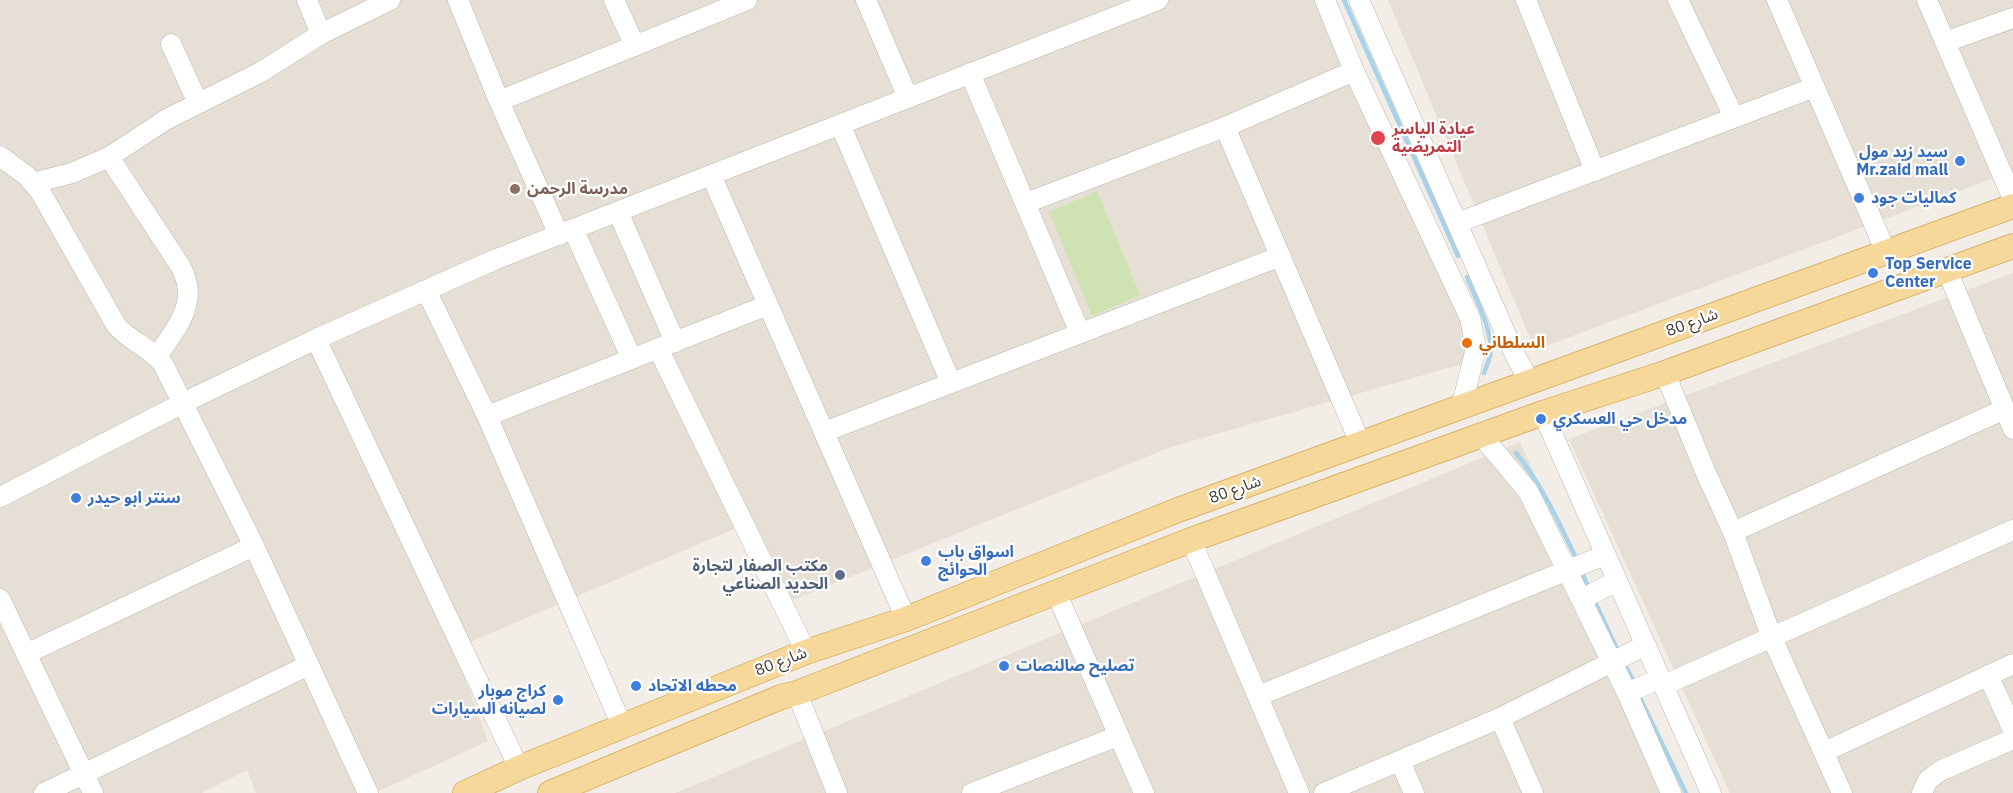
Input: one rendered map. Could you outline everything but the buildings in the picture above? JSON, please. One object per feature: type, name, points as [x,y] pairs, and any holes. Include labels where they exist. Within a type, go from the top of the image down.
[{"type":"main road","name":"شارع 80","points":[[465,793],[519,768],[806,652],[906,619],[1178,510],[2013,206]]},
{"type":"main road","name":"شارع 80","points":[[550,793],[781,697],[797,693],[1191,540],[1543,413],[1665,373],[2013,246]]},
{"type":"street","points":[[307,0],[321,34]]},
{"type":"street","points":[[33,183],[72,173],[109,157],[198,103],[261,72],[321,34],[390,0]]},
{"type":"street","points":[[458,0],[499,100],[632,359]]},
{"type":"street","points":[[614,0],[635,46]]},
{"type":"street","points":[[499,100],[747,0]]},
{"type":"street","points":[[866,0],[908,98]]},
{"type":"street","points":[[0,497],[316,339],[426,290],[566,232],[1158,0]]},
{"type":"street","points":[[1325,0],[1354,71],[1470,318],[1476,348],[1461,408]]},
{"type":"street","points":[[1359,0],[1515,355],[1530,383]]},
{"type":"street","points":[[1526,0],[1595,171]]},
{"type":"street","points":[[1678,0],[1734,117]]},
{"type":"street","points":[[1777,0],[1886,252]]},
{"type":"street","points":[[1927,0],[2013,199]]},
{"type":"street","points":[[1945,42],[2013,18]]},
{"type":"street","points":[[171,44],[198,103]]},
{"type":"street","points":[[1026,203],[1225,127],[1354,71]]},
{"type":"street","points":[[970,74],[1080,333]]},
{"type":"street","points":[[1457,223],[1815,87]]},
{"type":"street","points":[[840,124],[951,383]]},
{"type":"street","points":[[1225,127],[1361,445]]},
{"type":"street","points":[[0,156],[33,183],[48,204],[117,325],[128,338],[158,357],[167,372],[254,546],[368,793]]},
{"type":"street","points":[[109,157],[181,267],[188,285],[189,294],[185,312],[158,357]]},
{"type":"street","points":[[711,176],[906,619]]},
{"type":"street","points":[[618,212],[666,345],[806,652]]},
{"type":"street","points":[[824,432],[1281,256]]},
{"type":"street","points":[[1449,273],[1474,262]]},
{"type":"street","points":[[1947,270],[2013,429]]},
{"type":"street","points":[[426,290],[488,416],[622,726]]},
{"type":"street","points":[[488,416],[768,305]]},
{"type":"street","points":[[316,339],[519,768]]},
{"type":"street","points":[[1665,373],[1733,532],[1772,638],[1842,793]]},
{"type":"street","points":[[1733,532],[2005,410]]},
{"type":"street","points":[[1543,413],[1711,793]]},
{"type":"street","points":[[1481,435],[1528,491],[1627,693],[1671,793]]},
{"type":"street","points":[[1627,693],[1662,682],[1772,638],[2013,530]]},
{"type":"street","points":[[1191,540],[1299,793]]},
{"type":"street","points":[[26,654],[254,546]]},
{"type":"street","points":[[1258,696],[1605,555]]},
{"type":"street","points":[[1582,599],[1617,581]]},
{"type":"street","points":[[1056,592],[1144,793]]},
{"type":"street","points":[[0,599],[93,793]]},
{"type":"street","points":[[1324,793],[1500,718],[1646,645]]},
{"type":"street","points":[[1824,752],[2013,664]]},
{"type":"street","points":[[44,793],[309,665]]},
{"type":"street","points":[[1988,675],[2013,730]]},
{"type":"street","points":[[797,693],[837,793]]},
{"type":"street","points":[[1500,718],[1533,793]]},
{"type":"street","points":[[972,793],[1011,786],[1118,736]]},
{"type":"street","points":[[1922,793],[1928,780],[1940,771],[2013,739]]},
{"type":"street","points":[[1401,761],[1414,793]]},
{"type":"shaded area","points":[[0,0],[1332,0],[1490,356],[1171,447],[793,600],[753,521],[454,649],[488,741],[375,793],[256,793],[247,770],[202,793],[0,793]]},
{"type":"shaded area","points":[[1388,0],[2013,0],[2013,171],[1535,350]]},
{"type":"shaded area","points":[[2013,273],[2013,793],[1730,793],[1569,439]]},
{"type":"shaded area","points":[[1520,442],[1678,793],[675,793]]},
{"type":"green space","points":[[1097,191],[1140,295],[1092,316],[1049,212]]},
{"type":"waterway","points":[[1344,0],[1458,256]]},
{"type":"waterway","points":[[1467,277],[1489,336],[1490,355],[1484,373]]},
{"type":"waterway","points":[[1516,453],[1542,491],[1576,558]]},
{"type":"waterway","points":[[1583,575],[1588,586]]},
{"type":"waterway","points":[[1596,604],[1617,649]]},
{"type":"waterway","points":[[1624,663],[1632,678]]},
{"type":"waterway","points":[[1640,698],[1686,793]]},
{"type":"place","name":"عيادة الياسر التمريضية","points":[[1378,138]]},
{"type":"place","name":"سيد زيد مول Mr.zaid mall","points":[[1960,161]]},
{"type":"place","name":"مدرسة الرحمن","points":[[515,189]]},
{"type":"place","name":"كماليات جود","points":[[1859,198]]},
{"type":"place","name":"Top Service Center","points":[[1873,273]]},
{"type":"place","name":"السلطاني","points":[[1467,343]]},
{"type":"place","name":"مدخل حي العسكري","points":[[1541,419]]},
{"type":"place","name":"سنتر ابو حيدر","points":[[76,498]]},
{"type":"place","name":"اسواق باب الحوائج","points":[[926,561]]},
{"type":"place","name":"مكتب الصفار لتجارة الحديد الصناعي","points":[[840,575]]},
{"type":"place","name":"تصليح صالنصات","points":[[1004,666]]},
{"type":"place","name":"محطه الاتحاد","points":[[636,686]]},
{"type":"place","name":"كراج موبار لصيانه السيارات","points":[[558,700]]}]
